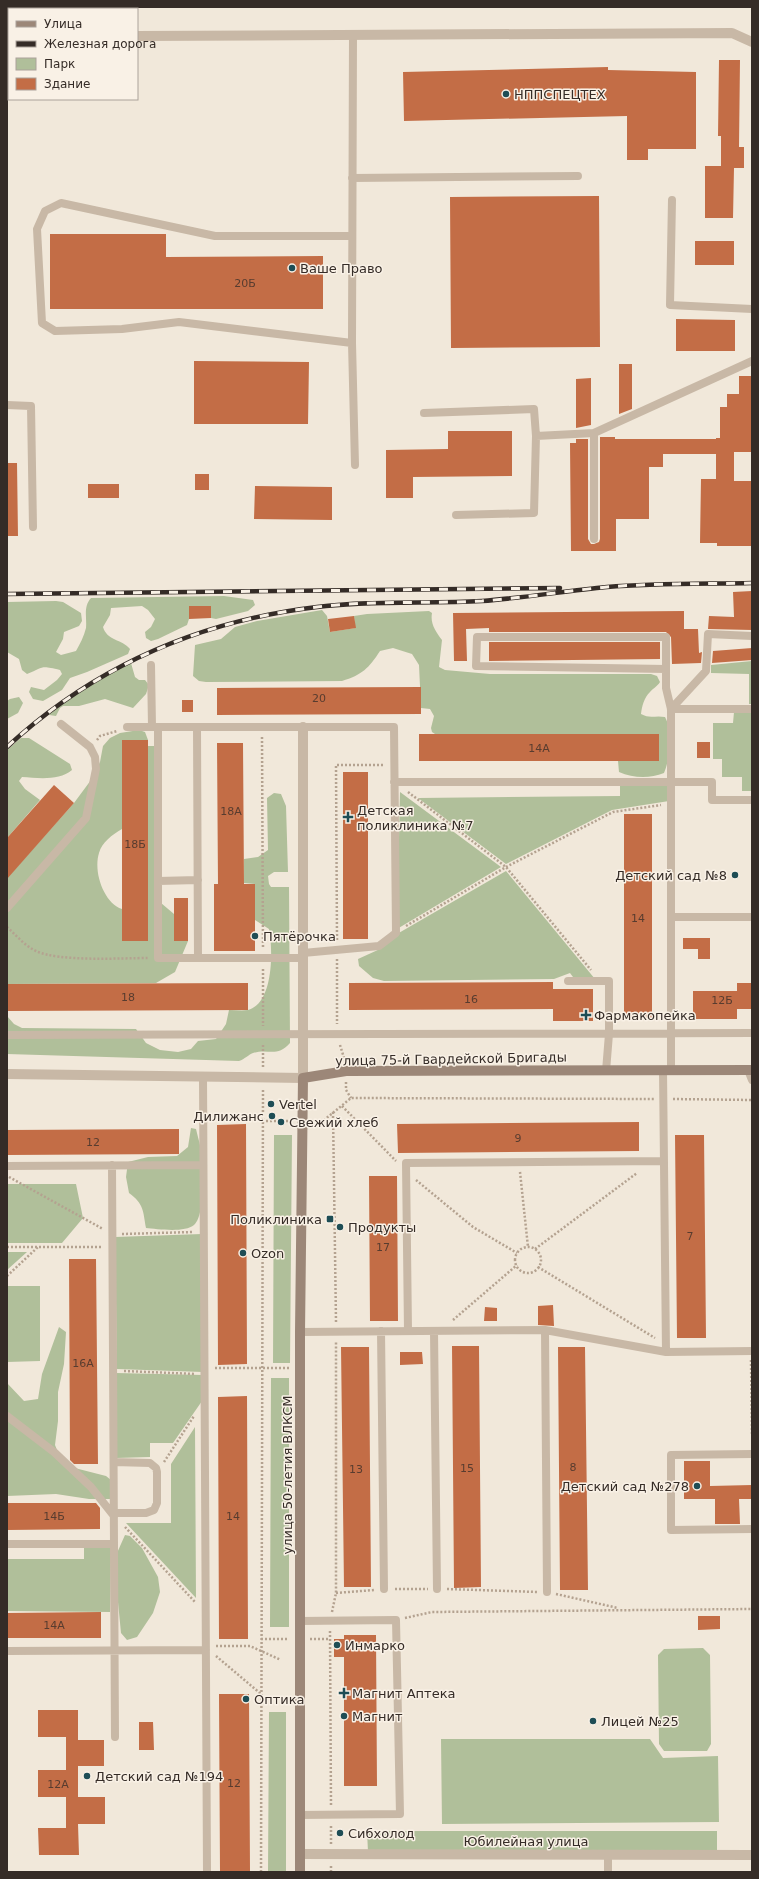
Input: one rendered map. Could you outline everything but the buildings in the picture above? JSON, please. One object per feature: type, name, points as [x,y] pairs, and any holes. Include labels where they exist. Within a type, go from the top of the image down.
[{"type":"main road","name":"улица 75-й Гвардейской Бригады","points":[[303,1078],[346,1071],[667,1070],[751,1073]]},
{"type":"main road","name":"улица 50-летия ВЛКСМ","points":[[300,1872],[300,1332],[303,1078]]},
{"type":"street","points":[[138,36],[732,33],[752,41]]},
{"type":"street","points":[[303,727],[303,1078]]},
{"type":"street","name":"улица 75-й Гвардейской Бригады","points":[[7,1074],[303,1078]]},
{"type":"street","name":"Юбилейная улица","points":[[300,1854],[752,1855]]},
{"type":"lane","points":[[353,35],[352,343],[355,465]]},
{"type":"lane","points":[[352,178],[578,176]]},
{"type":"lane","points":[[672,200],[670,304],[752,309]]},
{"type":"lane","points":[[352,236],[215,236],[61,202],[45,211],[37,229],[42,323],[55,332],[122,329],[180,322],[352,343]]},
{"type":"lane","points":[[536,436],[594,432],[752,360]]},
{"type":"lane","points":[[7,405],[31,406],[33,527]]},
{"type":"lane","points":[[424,413],[534,409],[536,436],[534,513],[456,515]]},
{"type":"lane","points":[[594,432],[594,539]]},
{"type":"lane","points":[[671,709],[706,670],[708,634],[752,636]]},
{"type":"lane","points":[[666,669],[476,666],[477,637],[666,637],[666,669],[666,688],[671,709],[671,1034],[663,1099],[666,1348]]},
{"type":"lane","points":[[127,727],[155,727],[197,727],[262,727],[303,727],[394,727],[396,933],[378,946],[337,950],[303,956],[263,958],[158,958],[155,727],[151,665]]},
{"type":"lane","points":[[671,709],[752,709]]},
{"type":"lane","points":[[7,908],[86,818],[96,769],[95,757],[90,746],[61,724]]},
{"type":"lane","points":[[197,727],[198,958]]},
{"type":"lane","points":[[394,782],[712,782],[712,800],[752,800]]},
{"type":"lane","points":[[158,881],[198,880]]},
{"type":"lane","points":[[671,917],[752,917]]},
{"type":"lane","points":[[568,981],[608,981],[606,1071]]},
{"type":"lane","points":[[7,1035],[752,1033]]},
{"type":"lane","points":[[203,1076],[206,1872]]},
{"type":"lane","points":[[408,1331],[406,1163],[664,1161]]},
{"type":"lane","points":[[112,1165],[115,1737]]},
{"type":"lane","points":[[7,1166],[203,1165]]},
{"type":"lane","points":[[437,1330],[437,1589]]},
{"type":"lane","points":[[300,1332],[545,1330],[666,1348],[752,1351]]},
{"type":"lane","points":[[545,1330],[547,1592]]},
{"type":"lane","points":[[381,1331],[384,1589]]},
{"type":"lane","points":[[7,1416],[54,1452],[91,1487],[114,1514]]},
{"type":"lane","points":[[752,1454],[671,1455],[671,1530],[752,1529]]},
{"type":"lane","points":[[114,1462],[150,1463],[156,1468],[157,1472],[157,1503],[154,1510],[146,1513],[114,1514]]},
{"type":"lane","points":[[7,1544],[114,1544]]},
{"type":"lane","points":[[300,1621],[396,1620],[400,1814],[300,1815]]},
{"type":"lane","points":[[7,1651],[206,1648]]},
{"type":"lane","points":[[608,1855],[608,1872]]},
{"type":"path","points":[[90,746],[100,736],[127,727]]},
{"type":"path","points":[[261,1872],[263,1077],[262,727]]},
{"type":"path","points":[[351,1098],[346,1090],[346,1064],[337,1034],[336,765],[394,764]]},
{"type":"path","points":[[394,782],[506,867],[601,981]]},
{"type":"path","points":[[396,933],[506,867],[613,812],[671,803]]},
{"type":"path","points":[[7,927],[35,950],[48,954],[76,957],[158,958]]},
{"type":"path","points":[[327,1117],[351,1098],[752,1100]]},
{"type":"path","points":[[342,1106],[406,1171],[473,1227],[517,1253]]},
{"type":"path","points":[[331,1815],[330,1620],[336,1593],[336,1332],[333,1112]]},
{"type":"path","points":[[262,1121],[303,1121]]},
{"type":"path","points":[[535,1249],[652,1161]]},
{"type":"path","points":[[519,1162],[528,1247]]},
{"type":"path","points":[[7,1176],[112,1234],[204,1232]]},
{"type":"path","points":[[7,1247],[113,1246]]},
{"type":"path","points":[[7,1276],[38,1247]]},
{"type":"path","points":[[528,1247],[535,1249],[541,1259],[538,1267],[532,1272],[519,1269],[517,1265],[517,1253],[528,1247]]},
{"type":"path","points":[[437,1330],[517,1265]]},
{"type":"path","points":[[538,1267],[666,1348]]},
{"type":"path","points":[[752,1351],[752,1435]]},
{"type":"path","points":[[113,1371],[204,1371],[300,1368]]},
{"type":"path","points":[[157,1472],[204,1401]]},
{"type":"path","points":[[114,1514],[205,1613]]},
{"type":"path","points":[[336,1593],[384,1589],[547,1592],[623,1610]]},
{"type":"path","points":[[396,1620],[432,1612],[752,1609]]},
{"type":"path","points":[[206,1648],[250,1646],[280,1660]]},
{"type":"path","points":[[206,1648],[261,1695]]},
{"type":"green space","points":[[224,596],[253,600],[255,605],[248,611],[216,619],[211,618],[211,606],[189,606],[189,619],[187,625],[151,641],[146,638],[145,632],[151,627],[155,619],[148,610],[142,606],[111,608],[110,615],[103,627],[108,635],[123,643],[130,649],[128,654],[70,678],[62,690],[43,701],[33,699],[29,692],[31,687],[44,690],[62,674],[60,670],[42,668],[27,674],[22,670],[19,659],[7,652],[7,602],[63,602],[81,613],[82,621],[79,626],[64,632],[63,639],[56,652],[61,655],[76,651],[79,646],[86,628],[86,609],[91,598]]},
{"type":"green space","points":[[322,610],[327,616],[330,632],[355,628],[354,616],[429,611],[432,613],[434,628],[442,640],[439,667],[445,670],[490,674],[651,674],[657,676],[660,682],[646,697],[641,714],[647,716],[665,717],[668,723],[670,745],[664,773],[641,777],[630,776],[619,772],[618,761],[659,761],[659,734],[435,734],[432,732],[431,728],[434,716],[430,709],[421,708],[419,665],[412,654],[393,648],[380,651],[364,670],[355,676],[342,681],[206,682],[199,681],[193,676],[195,645],[221,639],[235,627],[257,621]]},
{"type":"green space","points":[[752,661],[752,704],[749,704],[749,674],[711,673],[711,665]]},
{"type":"green space","points":[[131,663],[135,677],[139,680],[145,680],[149,685],[146,694],[133,708],[105,699],[79,706],[63,706],[60,708],[56,716],[49,715],[54,709],[74,695],[112,672]]},
{"type":"green space","points":[[19,697],[23,703],[18,713],[7,719],[7,701]]},
{"type":"green space","points":[[734,712],[752,712],[752,791],[742,791],[742,777],[722,777],[722,759],[713,759],[713,723],[733,723]]},
{"type":"green space","points":[[139,730],[145,732],[148,740],[122,740],[122,829],[111,836],[100,849],[98,861],[99,877],[105,894],[116,906],[122,909],[122,941],[148,941],[148,746],[155,746],[161,903],[174,914],[174,941],[188,941],[175,972],[156,983],[7,984],[7,878],[74,803],[91,780],[100,762],[103,746],[110,738],[120,733]]},
{"type":"green space","points":[[21,738],[29,738],[70,764],[72,770],[67,774],[55,777],[22,777],[19,781],[25,789],[40,800],[7,838],[7,750]]},
{"type":"green space","points":[[669,783],[669,801],[612,810],[506,864],[418,798],[620,796],[620,784]]},
{"type":"green space","points":[[400,792],[501,867],[397,929]]},
{"type":"green space","points":[[274,793],[281,794],[286,806],[288,872],[274,872],[268,876],[271,887],[289,887],[290,1043],[285,1048],[277,1051],[253,1053],[239,1061],[7,1054],[7,1016],[14,1024],[22,1028],[136,1029],[146,1043],[160,1050],[178,1052],[191,1049],[198,1041],[216,1039],[226,1024],[229,1010],[248,1010],[257,1005],[263,997],[267,987],[270,974],[271,949],[269,929],[255,920],[255,884],[244,883],[244,859],[258,857],[268,850],[267,798]]},
{"type":"green space","points":[[506,871],[595,979],[573,977],[570,973],[554,979],[384,981],[373,978],[359,966],[358,959],[380,949],[397,934]]},
{"type":"green space","points":[[191,1128],[196,1129],[202,1156],[202,1203],[198,1220],[190,1227],[178,1230],[146,1228],[142,1208],[138,1201],[129,1193],[126,1177],[128,1162],[148,1157],[177,1156],[188,1147]]},
{"type":"green space","points":[[274,1135],[292,1135],[290,1363],[273,1363]]},
{"type":"green space","points":[[7,1184],[76,1184],[83,1218],[62,1243],[7,1243]]},
{"type":"green space","points":[[202,1234],[203,1372],[117,1369],[115,1237]]},
{"type":"green space","points":[[7,1252],[27,1252],[7,1270]]},
{"type":"green space","points":[[7,1286],[40,1286],[40,1361],[7,1362]]},
{"type":"green space","points":[[59,1327],[66,1332],[64,1364],[58,1392],[58,1421],[55,1445],[63,1465],[106,1476],[111,1480],[111,1499],[89,1499],[56,1494],[7,1496],[7,1383],[24,1401],[38,1399],[42,1374]]},
{"type":"green space","points":[[116,1373],[203,1375],[202,1401],[173,1443],[150,1443],[150,1457],[116,1458]]},
{"type":"green space","points":[[271,1378],[289,1378],[289,1627],[270,1627]]},
{"type":"green space","points":[[195,1427],[196,1598],[126,1523],[171,1523],[171,1464]]},
{"type":"green space","points":[[125,1535],[130,1536],[142,1548],[158,1577],[160,1592],[153,1613],[137,1637],[127,1640],[121,1633],[117,1592],[117,1553]]},
{"type":"green space","points":[[84,1546],[111,1546],[110,1612],[7,1611],[7,1559],[84,1559]]},
{"type":"green space","points":[[703,1648],[710,1655],[711,1744],[707,1751],[664,1751],[659,1744],[658,1655],[664,1649]]},
{"type":"green space","points":[[269,1712],[286,1712],[286,1872],[268,1872]]},
{"type":"green space","points":[[441,1739],[650,1739],[663,1758],[718,1756],[719,1822],[442,1824]]},
{"type":"green space","points":[[367,1831],[717,1831],[717,1851],[368,1852]]},
{"type":"railway","points":[[7,747],[40,719],[76,693],[112,671],[150,652],[190,636],[273,614],[337,605],[482,601],[625,586],[752,583]]},
{"type":"railway","points":[[7,594],[560,588]]},
{"type":"place","name":"НППСПЕЦТЕХ","points":[[506,94]]},
{"type":"place","name":"Ваше Право","points":[[292,268]]},
{"type":"place","name":"Детская поликлиника №7","points":[[348,817]]},
{"type":"place","name":"Детский сад №8","points":[[735,875]]},
{"type":"place","name":"Пятёрочка","points":[[255,936]]},
{"type":"place","name":"Фармакопейка","points":[[586,1015]]},
{"type":"place","name":"Vertel","points":[[271,1104]]},
{"type":"place","name":"Дилижанс","points":[[272,1116]]},
{"type":"place","name":"Свежий хлеб","points":[[281,1122]]},
{"type":"place","name":"Поликлиника","points":[[330,1219]]},
{"type":"place","name":"Продукты","points":[[340,1227]]},
{"type":"place","name":"Ozon","points":[[243,1253]]},
{"type":"place","name":"Детский сад №278","points":[[697,1486]]},
{"type":"place","name":"Инмарко","points":[[337,1645]]},
{"type":"place","name":"Магнит Аптека","points":[[344,1693]]},
{"type":"place","name":"Оптика","points":[[246,1699]]},
{"type":"place","name":"Магнит","points":[[344,1716]]},
{"type":"place","name":"Лицей №25","points":[[593,1721]]},
{"type":"place","name":"Детский сад №194","points":[[87,1776]]},
{"type":"place","name":"Сибхолод","points":[[340,1833]]}]
